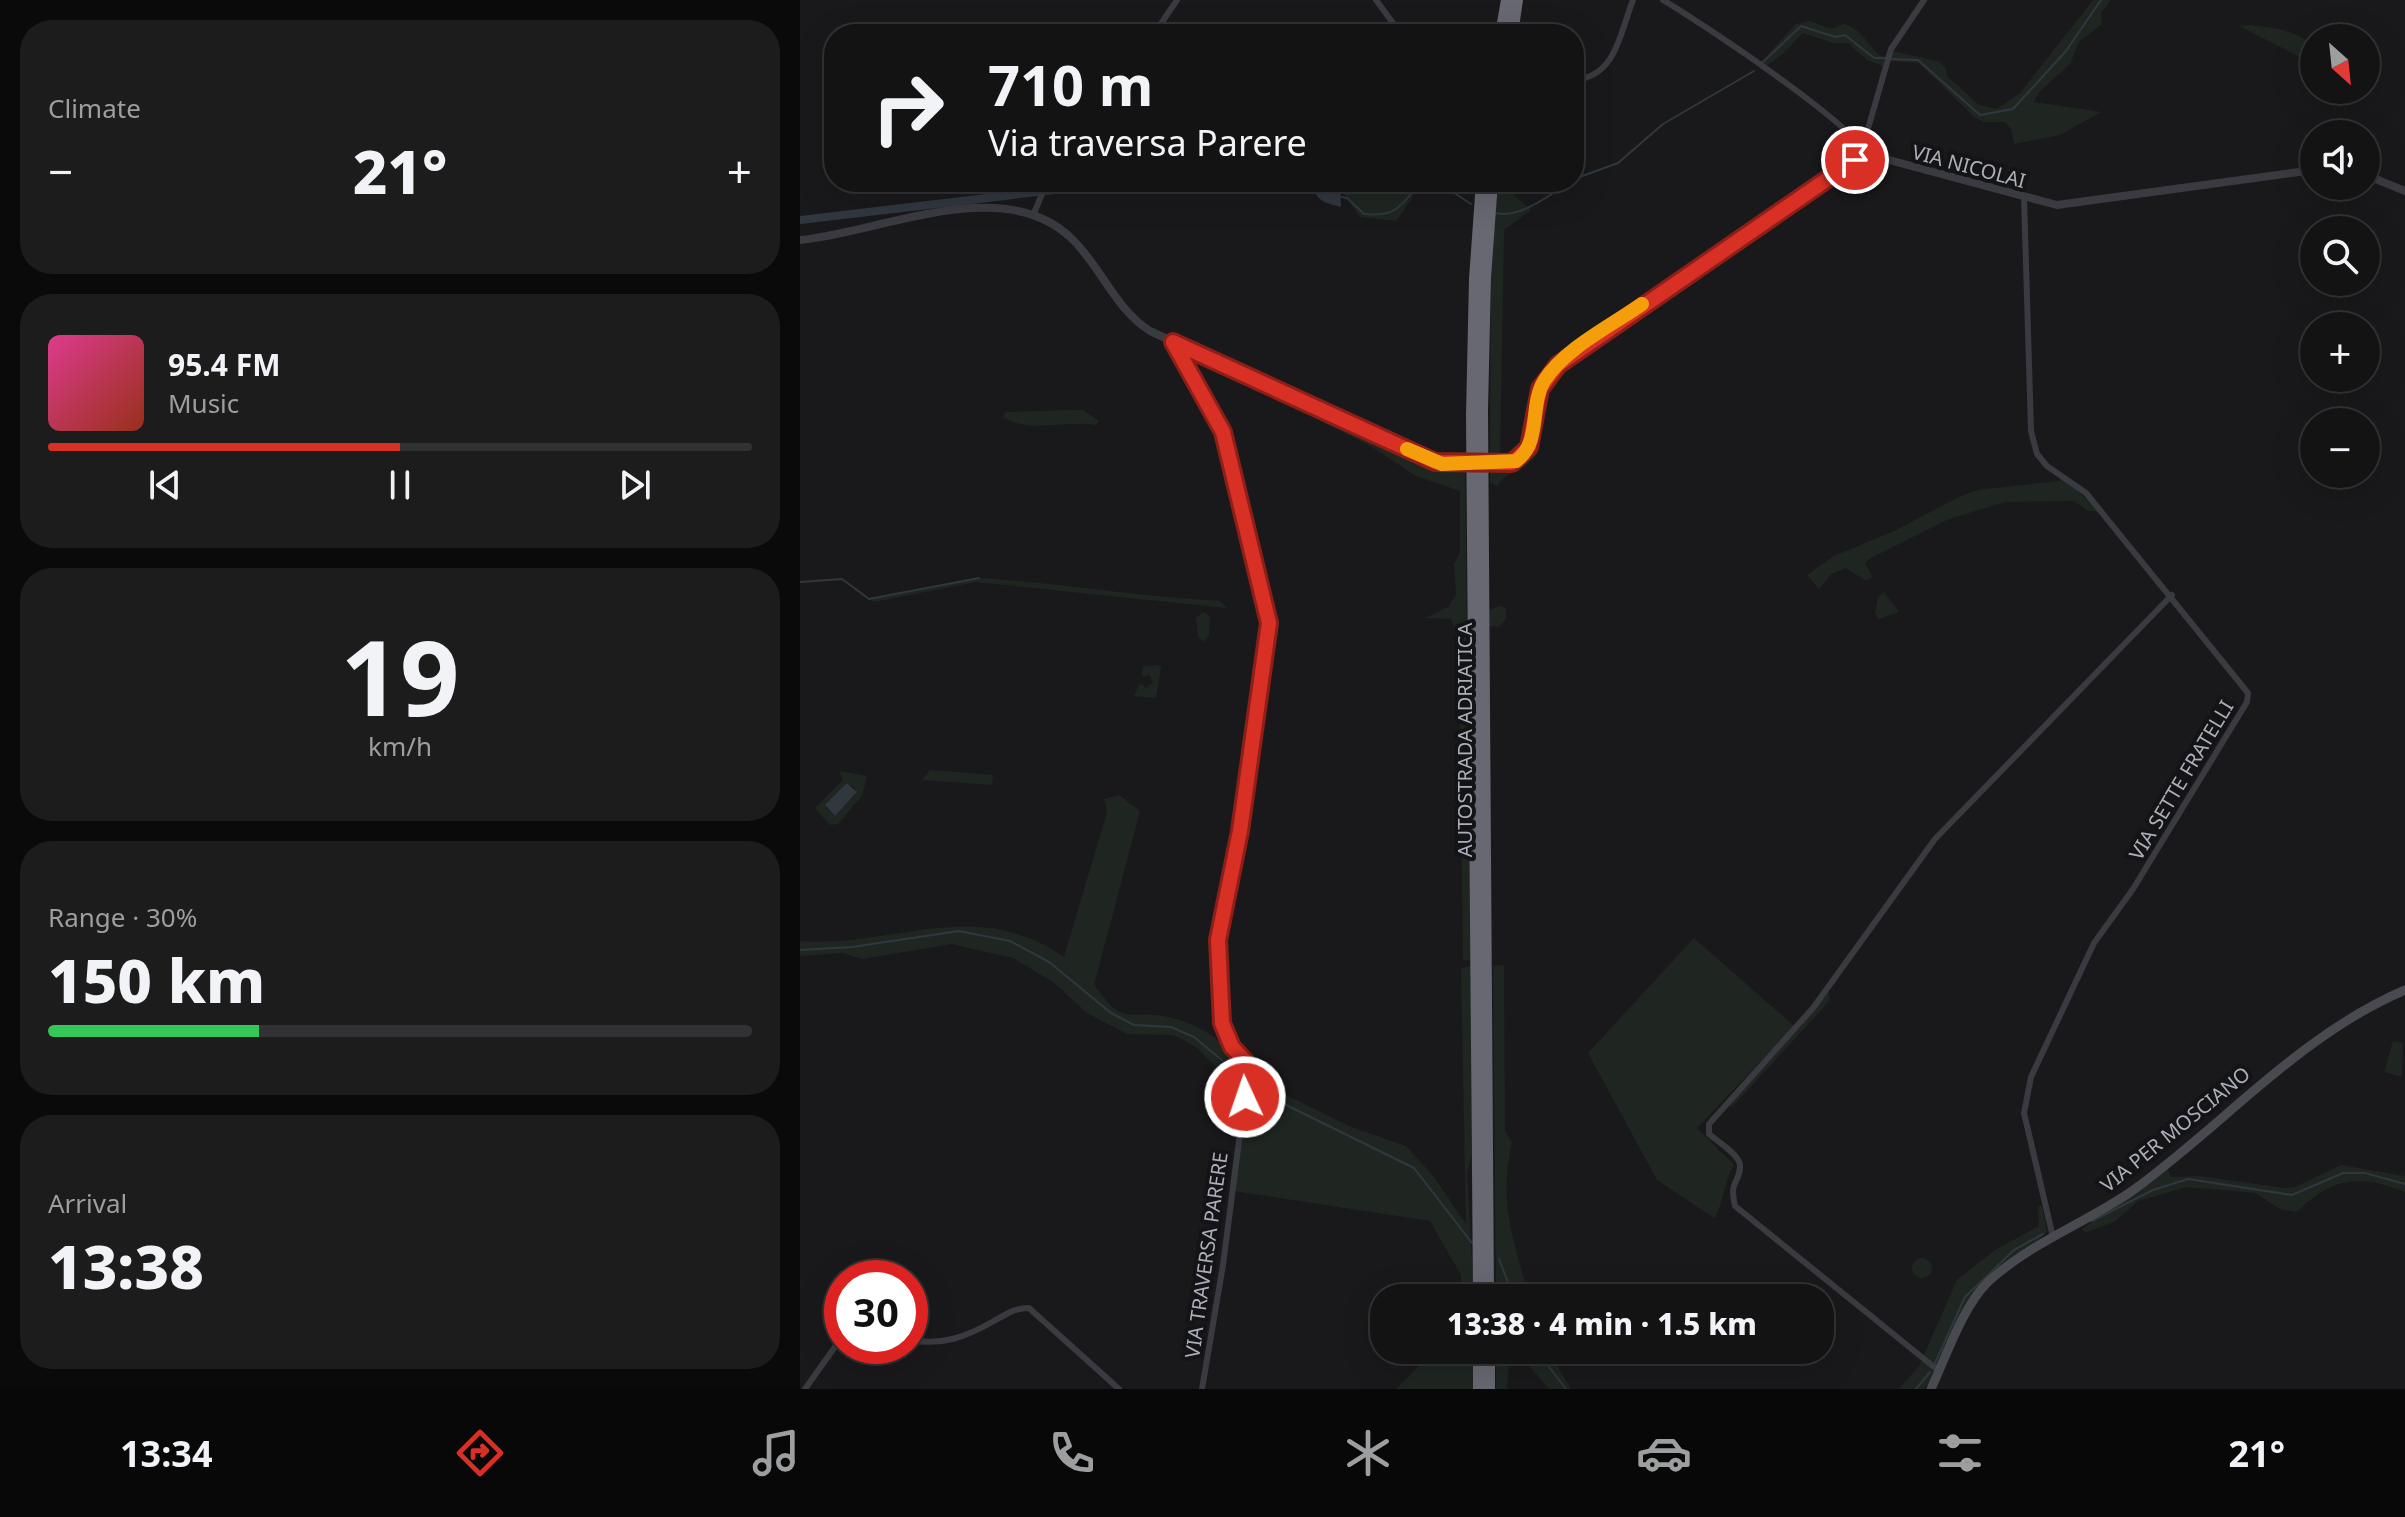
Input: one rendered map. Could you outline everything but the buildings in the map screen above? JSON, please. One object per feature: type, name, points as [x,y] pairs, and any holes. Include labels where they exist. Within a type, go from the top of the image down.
[{"type":"highway","points":[[1503,24],[1507,0]]},
{"type":"highway","points":[[1513,24],[1517,0]]},
{"type":"highway","name":"AUTOSTRADA ADRIATICA","points":[[1479,1284],[1472,415],[1475,279],[1481,192]]},
{"type":"highway","name":"AUTOSTRADA ADRIATICA","points":[[1488,1284],[1482,410],[1485,277],[1491,192]]},
{"type":"highway","points":[[1479,1364],[1479,1389]]},
{"type":"highway","points":[[1489,1364],[1489,1389]]},
{"type":"main road","name":"VIA PER MOSCIANO","points":[[1931,1389],[1960,1327],[1987,1283],[2053,1237],[2133,1190],[2300,1050],[2357,1013],[2405,990]]},
{"type":"street","points":[[1161,24],[1177,0]]},
{"type":"street","points":[[1376,0],[1394,24]]},
{"type":"street","points":[[1584,78],[1594,77],[1605,69],[1633,0]]},
{"type":"street","points":[[1663,0],[1823,110],[1864,150]]},
{"type":"street","points":[[800,240],[980,207],[1034,213],[1073,240],[1129,314],[1143,326],[1173,342],[1423,457],[1448,465],[1507,464],[1520,458],[1529,447],[1540,389],[1558,365],[1864,150],[1891,49],[1924,0]]},
{"type":"street","name":"VIA NICOLAI","points":[[1864,150],[2024,197],[2071,205],[2300,172]]},
{"type":"street","points":[[2380,181],[2405,191]]},
{"type":"street","points":[[1034,213],[1042,192]]},
{"type":"street","name":"VIA SETTE FRATELLI","points":[[2024,197],[2031,431],[2037,454],[2047,466],[2086,493],[2245,687],[2247,702],[2133,889],[2094,943],[2031,1077],[2024,1113],[2053,1237]]},
{"type":"street","name":"VIA TRAVERSA PARERE","points":[[1173,342],[1223,432],[1269,623],[1243,815],[1218,940],[1222,1023],[1248,1071],[1223,1265],[1202,1389]]},
{"type":"street","points":[[1939,1371],[1735,1206],[1731,1187],[1741,1168],[1739,1160],[1709,1134],[1709,1124],[1813,1008],[1935,839],[2172,595]]},
{"type":"street","points":[[928,1343],[965,1337],[1016,1308],[1029,1308],[1119,1389]]},
{"type":"street","points":[[805,1389],[824,1362]]},
{"type":"shaded area","points":[[2093,0],[2111,0],[2101,13],[2102,24],[2079,42],[2070,64],[2039,92],[2034,102],[2101,112],[2060,135],[2014,144],[2011,129],[2005,122],[1984,122],[1974,117],[1919,63],[1889,61],[1892,51],[1938,61],[1946,68],[1947,76],[1979,105],[1997,109],[2020,93]]},
{"type":"shaded area","points":[[1810,21],[1832,29],[1844,24],[1851,27],[1877,53],[1883,57],[1886,54],[1883,66],[1867,60],[1848,43],[1833,43],[1803,33],[1783,54],[1763,68],[1758,65],[1796,24]]},
{"type":"shaded area","points":[[2250,25],[2297,35],[2300,37],[2300,57],[2239,26]]},
{"type":"shaded area","points":[[1316,192],[1340,192],[1341,207],[1327,203]]},
{"type":"shaded area","points":[[1343,192],[1410,192],[1412,199],[1396,221],[1360,217]]},
{"type":"shaded area","points":[[1497,192],[1514,192],[1531,210],[1504,230],[1500,460],[1490,460],[1491,260]]},
{"type":"shaded area","points":[[1299,403],[1434,467],[1465,472],[1471,960],[1463,960],[1459,645],[1451,619],[1425,618],[1448,607],[1456,595],[1454,564],[1460,553],[1460,491],[1416,476],[1372,447],[1297,409]]},
{"type":"shaded area","points":[[1083,410],[1099,421],[1096,425],[1024,425],[1003,417],[1006,412]]},
{"type":"shaded area","points":[[1534,440],[1540,446],[1531,461],[1506,476],[1497,486],[1490,482],[1490,470],[1521,462]]},
{"type":"shaded area","points":[[2066,480],[2098,511],[2088,511],[2074,501],[2005,502],[1949,519],[1869,559],[1865,564],[1873,577],[1866,581],[1846,568],[1831,574],[1819,589],[1807,575],[1834,556],[1894,531],[1961,496],[1978,490]]},
{"type":"shaded area","points":[[980,578],[1220,601],[1227,608],[976,582],[874,602],[869,599]]},
{"type":"shaded area","points":[[1884,592],[1899,612],[1879,619],[1875,614],[1878,597]]},
{"type":"shaded area","points":[[1500,606],[1506,608],[1506,619],[1499,627],[1489,626],[1489,610]]},
{"type":"shaded area","points":[[1203,612],[1210,616],[1209,635],[1203,642],[1198,636],[1196,618]]},
{"type":"shaded area","points":[[1143,666],[1161,667],[1156,698],[1134,696],[1140,683],[1146,688],[1153,683],[1150,675],[1142,677]]},
{"type":"shaded area","points":[[930,770],[993,775],[992,785],[922,780]]},
{"type":"shaded area","points":[[839,771],[867,776],[862,796],[838,824],[830,825],[815,808],[843,780]],"holes":[[[847,783],[855,788],[856,794],[835,816],[826,808]]]},
{"type":"shaded area","points":[[847,783],[857,792],[835,816],[825,805]]},
{"type":"shaded area","points":[[1119,795],[1140,811],[1094,985],[1120,1012],[1172,1018],[1203,1030],[1218,1040],[1238,1063],[1243,1078],[1242,1094],[1197,1048],[1184,1040],[1173,1035],[1127,1034],[1087,1013],[1053,982],[1013,958],[951,944],[862,959],[843,953],[800,956],[800,941],[835,941],[934,928],[966,927],[998,929],[1031,939],[1064,957],[1107,812],[1104,799]]},
{"type":"shaded area","points":[[1694,938],[1794,1026],[1697,1128],[1734,1165],[1714,1218],[1657,1180],[1588,1053]]},
{"type":"shaded area","points":[[1504,965],[1505,1131],[1512,1142],[1507,1203],[1525,1284],[1496,1284],[1493,966]]},
{"type":"shaded area","points":[[1471,966],[1471,1156],[1467,1172],[1473,1284],[1461,1284],[1461,1275],[1430,1221],[1234,1191],[1252,1078],[1351,1127],[1406,1146],[1434,1177],[1466,1224],[1461,968]]},
{"type":"shaded area","points":[[1828,992],[1830,999],[1823,1008],[1732,1107],[1729,1104]]},
{"type":"shaded area","points":[[2393,1041],[2403,1043],[2402,1077],[2384,1072]]},
{"type":"shaded area","points":[[2341,1165],[2405,1176],[2405,1192],[2374,1183],[2347,1182],[2322,1192],[2297,1212],[2280,1209],[2255,1193],[2187,1187],[2138,1201],[2116,1221],[2085,1233],[2082,1229],[2167,1167],[2171,1177],[2199,1176],[2285,1188],[2295,1187]]},
{"type":"shaded area","points":[[2042,1205],[2047,1232],[1972,1297],[1935,1376],[1924,1389],[1899,1389],[1919,1366],[1957,1280],[1995,1250],[2039,1226],[2038,1207]]},
{"type":"shaded area","points":[[1922,1258],[1929,1261],[1932,1268],[1929,1275],[1922,1278],[1915,1275],[1912,1268],[1915,1261]]},
{"type":"shaded area","points":[[1421,1364],[1475,1364],[1475,1389],[1396,1389]]},
{"type":"shaded area","points":[[1496,1364],[1509,1364],[1507,1389],[1496,1389]]},
{"type":"shaded area","points":[[1530,1364],[1556,1364],[1571,1389],[1549,1389]]},
{"type":"waterway","points":[[1892,59],[1918,60],[1980,115],[2013,109],[2066,51],[2101,0]]},
{"type":"waterway","points":[[1763,62],[1801,26],[1835,37],[1845,35],[1874,58],[1885,58]]},
{"type":"waterway","points":[[1584,175],[1618,163],[1663,124],[1754,71]]},
{"type":"waterway","points":[[800,220],[1038,192]]},
{"type":"waterway","points":[[1337,196],[1347,198],[1364,214],[1378,214],[1396,209],[1414,192]]},
{"type":"waterway","points":[[1453,192],[1471,204]]},
{"type":"waterway","points":[[1496,213],[1525,209],[1555,192]]},
{"type":"waterway","points":[[800,582],[842,579],[869,599],[979,578]]},
{"type":"waterway","points":[[800,950],[852,947],[959,931],[1010,941],[1049,962],[1111,1013],[1134,1025],[1171,1027],[1194,1037],[1241,1076]]},
{"type":"waterway","points":[[1252,1084],[1272,1098],[1414,1168],[1472,1243]]},
{"type":"waterway","points":[[2092,1221],[2153,1190],[2188,1179],[2292,1195],[2343,1173],[2365,1173],[2405,1184]]},
{"type":"waterway","points":[[1935,1363],[1965,1297],[2014,1250],[2043,1234]]},
{"type":"waterway","points":[[1499,1259],[1509,1284]]},
{"type":"waterway","points":[[1547,1364],[1566,1389]]},
{"type":"waterway","points":[[1916,1389],[1930,1372]]},
{"type":"slow traffic","points":[[1407,449],[1448,465],[1507,464],[1516,461],[1531,443],[1540,389],[1546,378],[1579,348],[1642,304]]},
{"type":"route","points":[[1245,1097],[1246,1062],[1232,1047],[1222,1023],[1218,940],[1240,831],[1263,687],[1269,623],[1223,432],[1173,342],[1435,462],[1448,465],[1512,463],[1523,455],[1531,443],[1540,389],[1558,365],[1756,225],[1797,202],[1855,160]]}]
